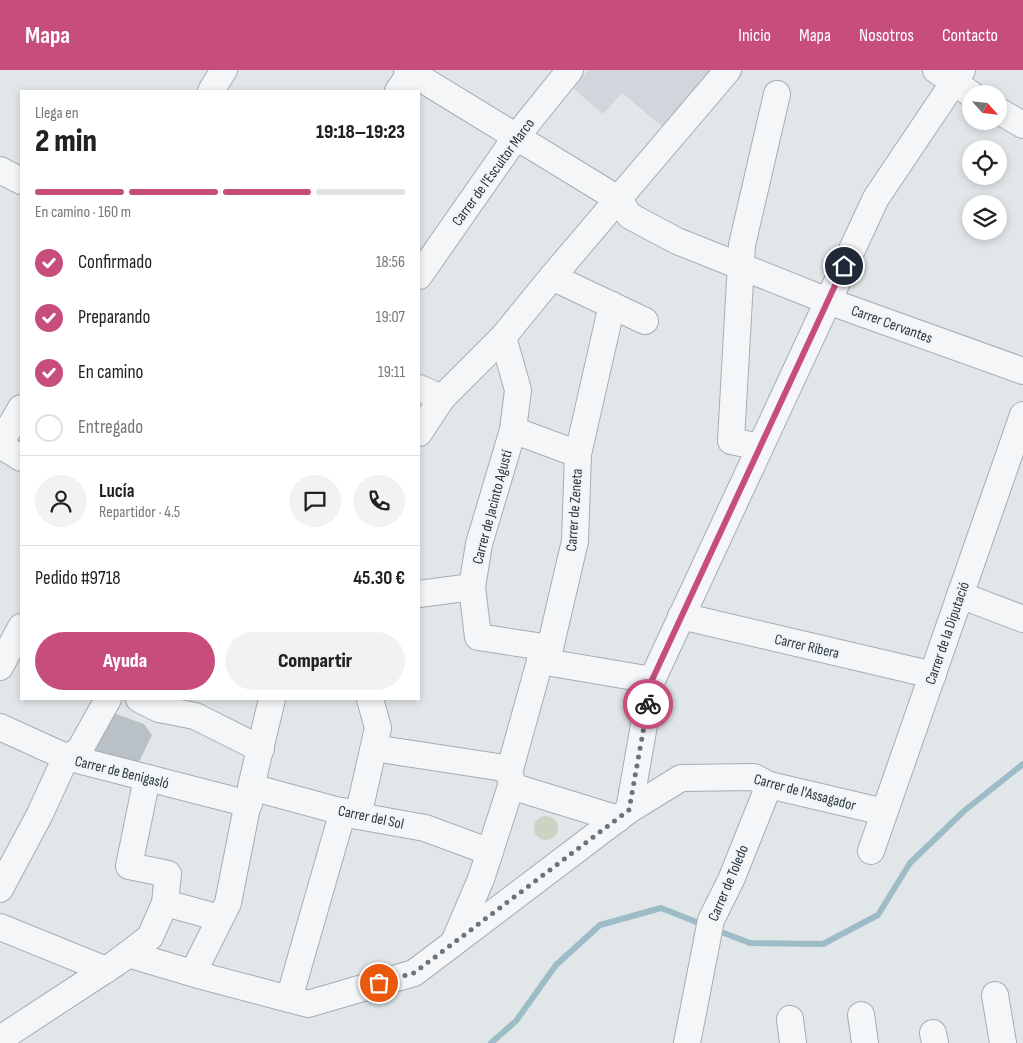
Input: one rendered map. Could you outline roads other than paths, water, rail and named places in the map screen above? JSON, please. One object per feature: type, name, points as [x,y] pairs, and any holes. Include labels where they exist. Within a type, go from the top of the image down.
[{"type":"street","points":[[212,90],[224,70]]},
{"type":"street","name":"Carrer de l'Escultor Marco","points":[[420,275],[516,137],[570,70]]},
{"type":"street","points":[[420,429],[430,393],[503,337],[728,70]]},
{"type":"street","name":"Carrer Cervantes","points":[[407,76],[516,137],[618,199],[630,216],[677,241],[828,301],[1023,371]]},
{"type":"street","points":[[374,748],[511,777],[624,815],[652,680],[876,198],[955,79]]},
{"type":"street","points":[[760,447],[732,441],[742,245],[777,94]]},
{"type":"street","points":[[1008,116],[1023,125]]},
{"type":"street","points":[[0,170],[20,181]]},
{"type":"street","points":[[546,285],[612,305],[645,321]]},
{"type":"street","name":"Carrer de Zeneta","points":[[453,944],[481,879],[490,852],[575,541],[578,454],[612,305]]},
{"type":"street","name":"Carrer de Jacinto Agustí","points":[[503,337],[518,390],[513,430],[479,544],[472,587],[478,637],[545,655]]},
{"type":"street","name":"Carrer de la Diputació","points":[[871,851],[1023,415]]},
{"type":"street","points":[[6,430],[20,456]]},
{"type":"street","points":[[513,430],[578,454]]},
{"type":"street","points":[[420,594],[472,587]]},
{"type":"street","points":[[960,594],[1023,619]]},
{"type":"street","name":"Carrer Ribera","points":[[682,616],[933,675]]},
{"type":"street","points":[[0,667],[20,629]]},
{"type":"street","points":[[545,655],[652,680]]},
{"type":"street","points":[[0,889],[40,814],[66,758],[80,751],[107,700]]},
{"type":"street","points":[[141,700],[159,709],[195,716],[261,749]]},
{"type":"street","points":[[197,975],[224,911],[272,700]]},
{"type":"street","points":[[289,999],[374,748],[378,728],[370,700]]},
{"type":"street","name":"Carrer de Benigasló","points":[[0,727],[66,758],[147,778],[250,796]]},
{"type":"street","name":"Carrer de l'Assagador","points":[[0,927],[117,962],[197,975],[308,1004],[414,973],[624,815],[681,778],[754,777],[768,785],[884,812]]},
{"type":"street","points":[[0,1039],[117,962],[150,936],[165,894],[168,874],[129,866],[147,778]]},
{"type":"street","name":"Carrer de Toledo","points":[[687,1043],[711,920],[731,880],[768,785]]},
{"type":"street","name":"Carrer del Sol","points":[[250,796],[425,828],[490,852]]},
{"type":"street","points":[[165,894],[224,911]]},
{"type":"street","points":[[995,995],[1003,1043]]},
{"type":"street","points":[[861,1015],[865,1043]]},
{"type":"waterway","points":[[716,930],[750,943],[823,944],[878,915],[910,863],[964,811],[1023,764]]},
{"type":"waterway","points":[[491,1043],[516,1021],[556,965],[600,925],[661,908],[704,925]]}]
